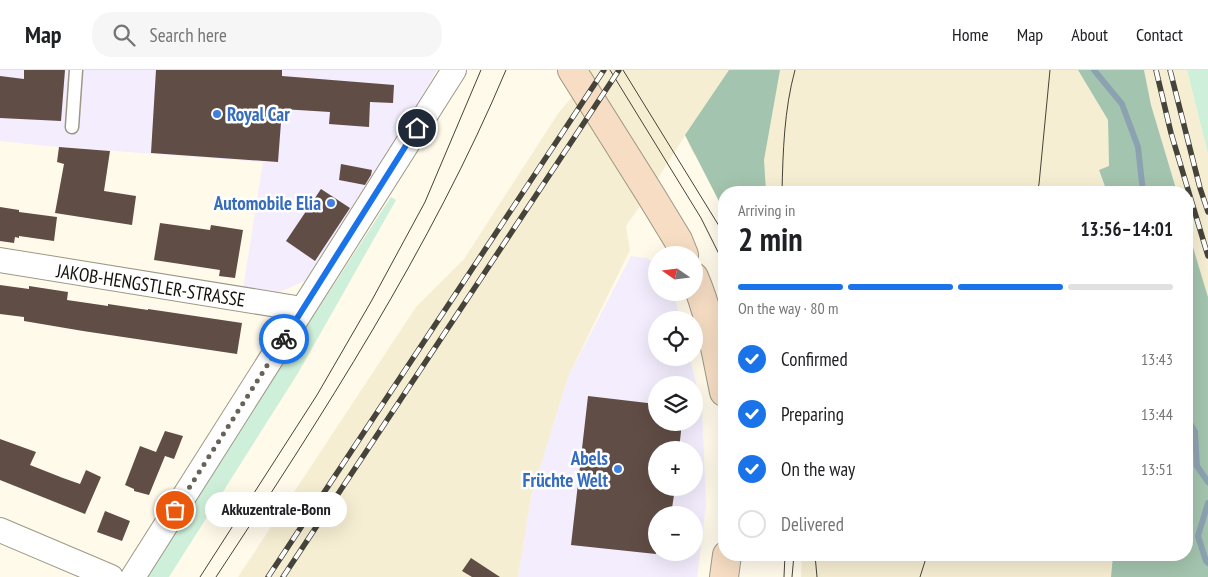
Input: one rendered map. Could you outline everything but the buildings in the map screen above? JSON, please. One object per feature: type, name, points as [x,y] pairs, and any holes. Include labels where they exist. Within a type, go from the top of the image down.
[{"type":"main road","points":[[572,70],[680,246]]},
{"type":"main road","points":[[703,300],[718,364]]},
{"type":"main road","points":[[724,577],[726,561]]},
{"type":"street","points":[[133,577],[454,70]]},
{"type":"street","name":"JAKOB-HENGSTLER-STRASSE","points":[[0,260],[302,309]]},
{"type":"street","points":[[0,530],[111,577]]},
{"type":"lane","points":[[72,127],[76,70]]},
{"type":"shaded area","points":[[0,70],[437,70],[379,171],[309,279],[275,294],[243,289],[263,162],[0,141]]},
{"type":"shaded area","points":[[591,70],[1078,70],[1108,120],[1109,167],[1099,171],[1105,186],[723,186],[693,153],[685,136],[626,226],[630,250],[568,377],[531,497],[518,577],[238,577],[416,307],[464,259],[559,112],[574,95]]},
{"type":"shaded area","points":[[1144,70],[1187,70],[1208,154],[1208,297],[1193,247],[1193,186],[1175,186],[1151,105]]},
{"type":"shaded area","points":[[631,256],[647,258],[648,301],[676,301],[678,311],[648,311],[648,366],[692,366],[694,376],[648,376],[648,431],[703,431],[706,505],[703,529],[703,506],[648,506],[648,561],[699,561],[697,577],[518,577],[531,497],[568,377]]},
{"type":"shaded area","points":[[802,561],[1112,561],[1111,577],[801,577]]},
{"type":"green space","points":[[729,70],[780,70],[764,160],[766,186],[718,186],[718,199],[685,135]]},
{"type":"green space","points":[[1078,70],[1144,70],[1151,105],[1175,186],[1105,186],[1099,170],[1109,166],[1108,120]]},
{"type":"green space","points":[[1187,70],[1208,70],[1208,154]]},
{"type":"green space","points":[[391,197],[396,200],[298,373],[169,577],[143,577]]},
{"type":"green space","points":[[1193,247],[1208,297],[1208,577],[1111,577],[1112,561],[1193,561]]},
{"type":"waterway","points":[[1094,70],[1122,104],[1138,147],[1142,186]]},
{"type":"waterway","points":[[1193,428],[1195,432],[1197,466],[1208,482]]},
{"type":"waterway","points":[[1208,503],[1198,536],[1208,563]]},
{"type":"tram line","points":[[200,577],[317,395],[372,300],[425,202],[481,70]]},
{"type":"tram line","points":[[216,577],[335,393],[373,330],[444,202],[506,70]]},
{"type":"tram line","points":[[610,70],[701,218],[718,252]]},
{"type":"tram line","points":[[623,70],[718,224]]},
{"type":"tram line","points":[[782,186],[786,116],[795,70]]},
{"type":"tram line","points":[[1038,186],[1050,70]]},
{"type":"tram line","points":[[784,577],[785,561]]},
{"type":"tram line","points":[[792,577],[793,561]]},
{"type":"tram line","points":[[816,561],[817,577]]},
{"type":"tram line","points":[[920,577],[925,561]]},
{"type":"railway","points":[[268,577],[604,70]]},
{"type":"railway","points":[[283,577],[619,70]]},
{"type":"railway","points":[[1156,70],[1171,133],[1187,186]]},
{"type":"railway","points":[[1170,70],[1200,188],[1208,212]]},
{"type":"railway","points":[[1193,206],[1208,256]]},
{"type":"way so far","points":[[175,510],[284,339]]},
{"type":"place","name":"Royal Car","points":[[217,114]]},
{"type":"place","name":"Automobile Elia","points":[[331,203]]},
{"type":"place","name":"Abels Früchte Welt","points":[[618,469]]},
{"type":"place","name":"Akkuzentrale-Bonn","points":[[175,510]]},
{"type":"route","points":[[284,339],[417,128]]}]
